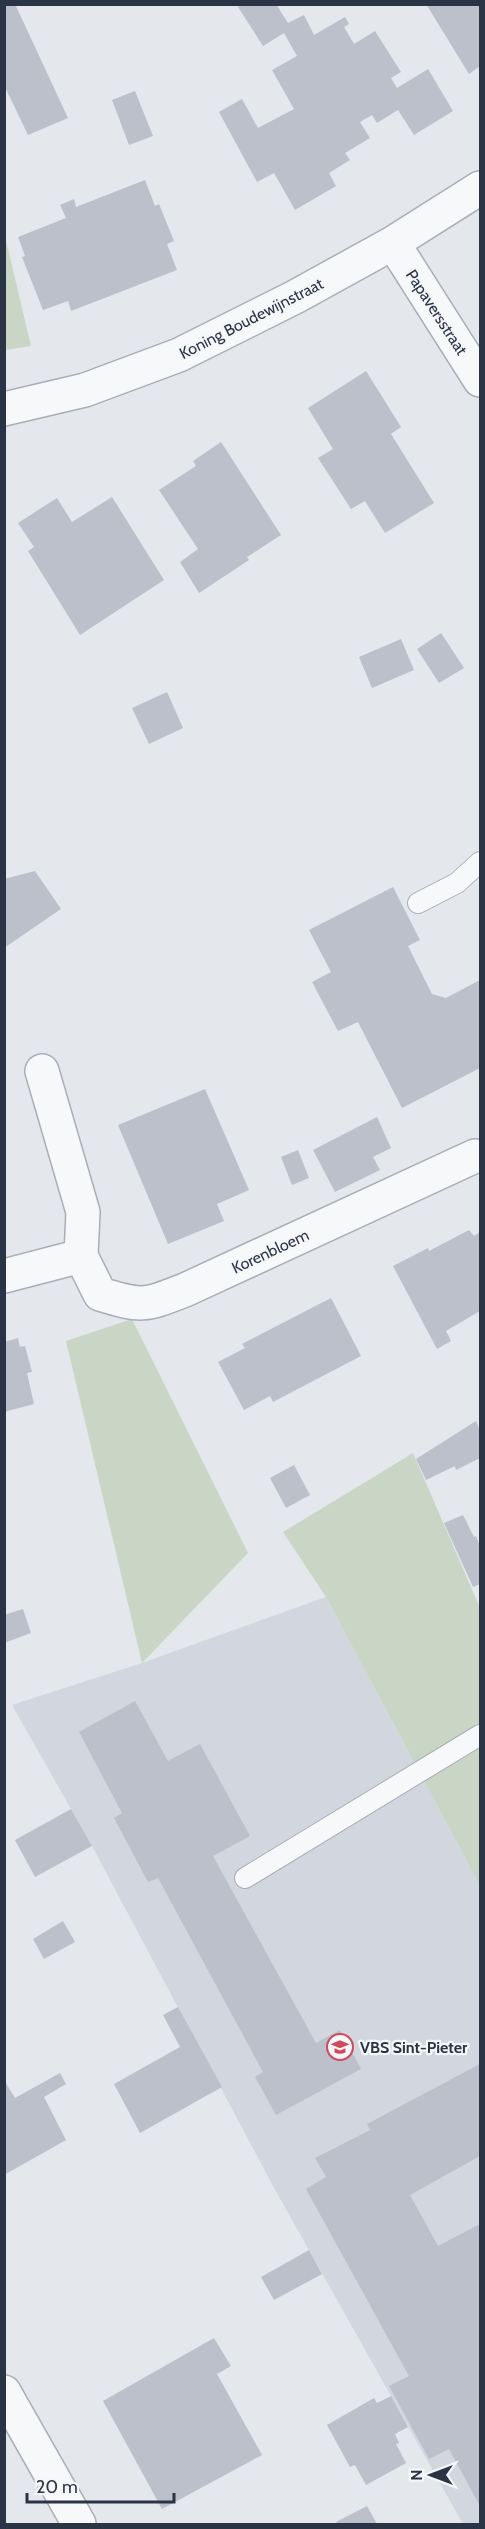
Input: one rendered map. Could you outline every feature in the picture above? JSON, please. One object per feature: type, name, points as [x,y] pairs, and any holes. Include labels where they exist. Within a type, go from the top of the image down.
[{"type":"street","name":"Koning Boudewijnstraat","points":[[4,409],[85,390],[179,355],[295,297],[393,243],[480,188]]},
{"type":"street","name":"Papaversstraat","points":[[393,243],[480,380]]},
{"type":"street","name":"Korenbloem","points":[[42,1071],[83,1212],[81,1256],[100,1294],[135,1305],[155,1302],[475,1156]]},
{"type":"street","points":[[4,1276],[81,1256]]},
{"type":"street","points":[[4,2392],[79,2524]]},
{"type":"lane","points":[[418,903],[457,883],[480,862]]},
{"type":"lane","points":[[244,1878],[480,1736]]},
{"type":"shaded area","name":"VBS Sint-Pieter","points":[[326,1597],[480,1886],[480,2524],[463,2524],[273,2186],[92,1846],[12,1705],[142,1663]]},
{"type":"green space","points":[[4,232],[31,346],[5,350],[4,350]]},
{"type":"green space","points":[[132,1319],[248,1553],[142,1663],[66,1341]]},
{"type":"green space","points":[[413,1453],[480,1608],[480,1886],[326,1597],[283,1532]]},
{"type":"building","points":[[4,4],[15,4],[68,118],[28,135],[4,85]]},
{"type":"building","points":[[241,4],[276,4],[288,23],[304,15],[314,35],[345,17],[349,24],[344,27],[354,44],[375,31],[401,72],[391,78],[397,88],[428,69],[453,111],[414,135],[398,110],[377,123],[372,115],[360,122],[370,138],[345,153],[350,160],[329,173],[336,186],[295,210],[274,173],[257,182],[219,112],[242,99],[258,128],[294,109],[272,70],[297,56],[284,33],[263,46],[238,7]]},
{"type":"building","points":[[426,4],[480,4],[480,66],[469,74]]},
{"type":"building","points":[[135,91],[153,136],[129,145],[112,100]]},
{"type":"building","points":[[145,180],[155,206],[159,204],[174,241],[167,244],[177,270],[71,311],[68,301],[43,310],[22,257],[25,256],[18,237],[66,218],[60,205],[74,199],[76,207]]},
{"type":"building","points":[[366,371],[401,427],[391,434],[434,503],[385,533],[365,501],[351,509],[318,458],[333,449],[308,408]]},
{"type":"building","points":[[221,442],[281,535],[247,557],[249,560],[199,593],[180,562],[198,549],[159,490],[196,466],[193,461]]},
{"type":"building","points":[[112,497],[164,580],[80,635],[28,551],[34,547],[18,523],[57,498],[72,522]]},
{"type":"building","points":[[441,633],[464,668],[439,683],[417,649]]},
{"type":"building","points":[[401,639],[414,670],[372,688],[359,657]]},
{"type":"building","points":[[167,692],[183,728],[149,744],[132,708]]},
{"type":"building","points":[[35,871],[61,909],[4,948],[4,879]]},
{"type":"building","points":[[393,887],[420,940],[408,946],[432,994],[446,998],[480,980],[480,1068],[402,1108],[358,1022],[338,1031],[312,982],[331,972],[309,930]]},
{"type":"building","points":[[205,1089],[249,1190],[217,1204],[224,1221],[168,1244],[118,1125]]},
{"type":"building","points":[[377,1117],[391,1148],[373,1157],[380,1170],[335,1192],[313,1150]]},
{"type":"building","points":[[298,1150],[309,1178],[292,1185],[281,1157]]},
{"type":"building","points":[[469,1230],[474,1236],[480,1232],[480,1311],[446,1331],[451,1341],[437,1349],[393,1266],[428,1248],[429,1251]]},
{"type":"building","points":[[331,1298],[361,1356],[273,1402],[270,1396],[244,1410],[218,1362],[245,1348],[242,1344]]},
{"type":"building","points":[[18,1338],[20,1347],[25,1346],[32,1372],[27,1373],[34,1404],[4,1412],[4,1342]]},
{"type":"building","points":[[476,1421],[480,1431],[480,1458],[456,1470],[455,1466],[426,1480],[416,1459]]},
{"type":"building","points":[[294,1465],[310,1495],[286,1508],[270,1478]]},
{"type":"building","points":[[463,1515],[480,1546],[480,1584],[473,1587],[444,1523]]},
{"type":"building","points":[[23,1609],[31,1633],[4,1643],[4,1615]]},
{"type":"building","points":[[135,1701],[168,1761],[200,1744],[250,1836],[213,1856],[316,2043],[340,2030],[361,2069],[276,2115],[255,2077],[263,2072],[158,1878],[148,1882],[114,1818],[122,1813],[79,1732]]},
{"type":"building","points":[[71,1809],[92,1846],[35,1877],[15,1840]]},
{"type":"building","points":[[63,1921],[75,1942],[44,1959],[33,1939]]},
{"type":"building","points":[[178,2007],[222,2087],[140,2133],[114,2084],[180,2047],[163,2015]]},
{"type":"building","points":[[480,2064],[480,2156],[410,2195],[438,2246],[478,2225],[480,2228],[480,2506],[449,2449],[429,2459],[389,2386],[409,2376],[306,2189],[326,2177],[315,2158],[370,2130],[367,2124]]},
{"type":"building","points":[[60,2073],[66,2084],[44,2097],[66,2140],[4,2175],[4,2080],[15,2098]]},
{"type":"building","points":[[309,2250],[322,2274],[274,2300],[261,2277]]},
{"type":"building","points":[[214,2338],[231,2366],[217,2374],[262,2455],[162,2509],[103,2401]]},
{"type":"building","points":[[391,2396],[408,2427],[395,2434],[399,2443],[396,2444],[406,2463],[366,2485],[355,2465],[350,2467],[327,2425],[374,2398],[377,2403]]},
{"type":"building","points":[[367,2506],[377,2524],[338,2524],[336,2522]]},
{"type":"place","name":"VBS Sint-Pieter","points":[[340,2047]]}]
